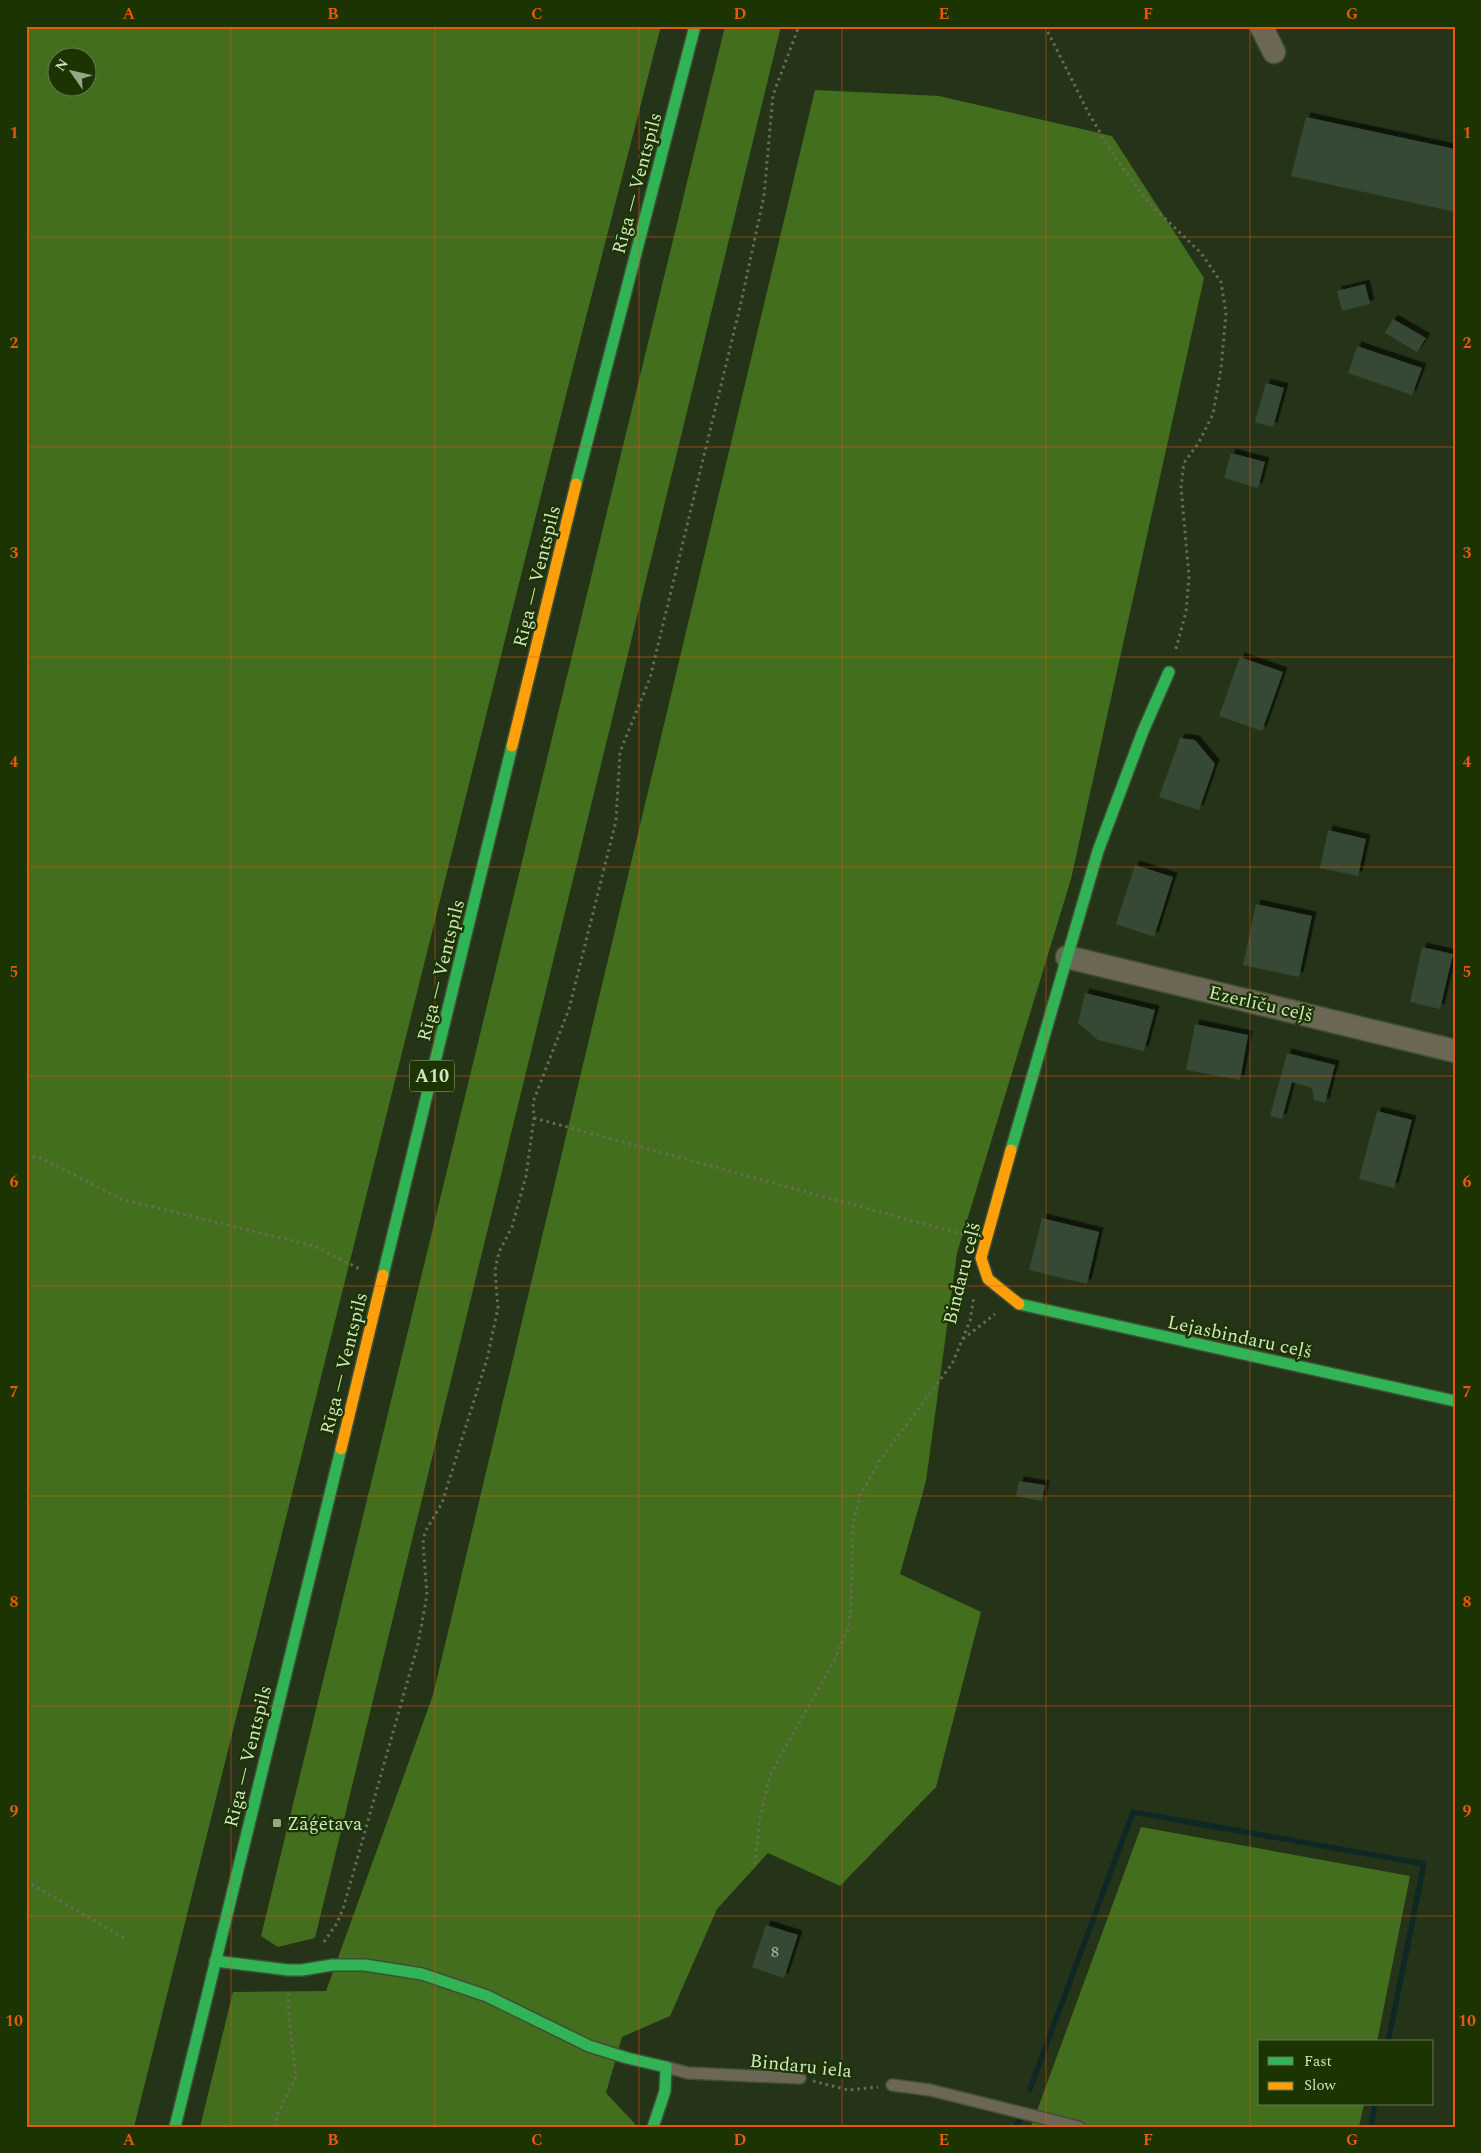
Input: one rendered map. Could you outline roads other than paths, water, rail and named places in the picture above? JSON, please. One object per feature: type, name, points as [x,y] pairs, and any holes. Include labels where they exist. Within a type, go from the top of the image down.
[{"type":"main road","name":"Rīga — Ventspils","points":[[174,2127],[593,416],[695,26]]},
{"type":"main road","name":"Bindaru ceļš","points":[[981,1258],[1098,851],[1143,731],[1169,672]]},
{"type":"main road","name":"Lejasbindaru ceļš","points":[[981,1258],[988,1280],[1019,1304],[1455,1401]]},
{"type":"main road","points":[[215,1961],[257,1968],[300,1970],[334,1965],[387,1968],[422,1973],[483,1995],[590,2046],[633,2061],[666,2067],[665,2091],[653,2127]]},
{"type":"street","points":[[1261,26],[1274,52]]},
{"type":"street","name":"Ezerlīču ceļš","points":[[1067,957],[1455,1050]]},
{"type":"lane","name":"Bindaru iela","points":[[666,2067],[688,2073],[800,2078]]},
{"type":"lane","points":[[892,2085],[930,2090],[1078,2127]]},
{"type":"waterway","points":[[1030,2089],[1133,1812],[1424,1864],[1388,2040]]},
{"type":"waterway","points":[[1371,2127],[1375,2106]]},
{"type":"waterway","points":[[1016,2127],[1021,2115]]},
{"type":"place","name":"Zāģētava","points":[[277,1823]]}]
